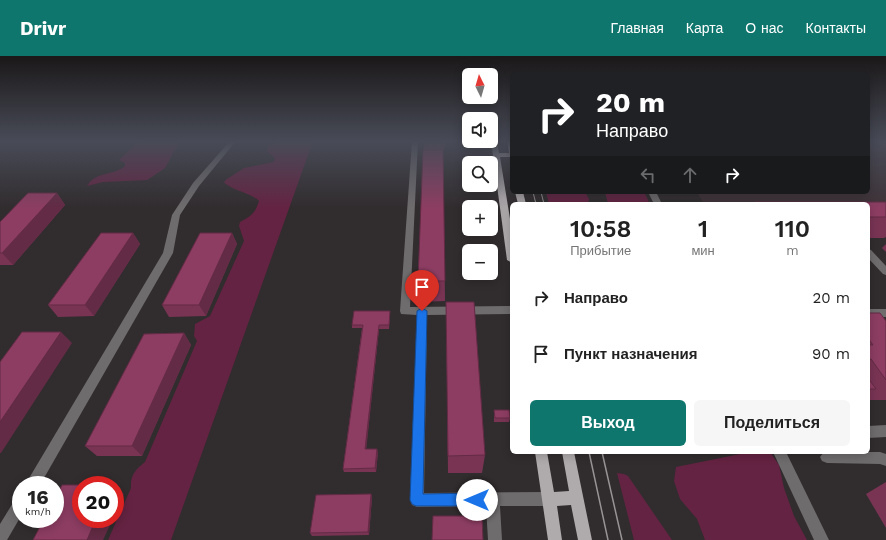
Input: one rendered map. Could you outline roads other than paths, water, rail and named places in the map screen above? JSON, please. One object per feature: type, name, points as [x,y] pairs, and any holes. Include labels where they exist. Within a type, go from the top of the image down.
[{"type":"main road","points":[[497,164],[510,247]]},
{"type":"main road","points":[[541,454],[555,540]]},
{"type":"main road","points":[[568,454],[584,540]]},
{"type":"main road","points":[[548,499],[577,498]]},
{"type":"street","points":[[37,476],[168,253],[176,215],[196,184],[214,164]]},
{"type":"street","points":[[414,164],[405,311],[510,310]]},
{"type":"street","points":[[870,254],[886,272]]},
{"type":"street","points":[[422,311],[416,500],[548,499]]},
{"type":"street","points":[[870,313],[886,313]]},
{"type":"street","points":[[870,313],[881,324]]},
{"type":"street","points":[[870,432],[886,431]]},
{"type":"street","points":[[780,454],[822,540]]},
{"type":"street","points":[[827,457],[880,458],[886,460]]},
{"type":"street","points":[[492,499],[495,540]]},
{"type":"street","points":[[0,538],[12,518]]},
{"type":"tram line","points":[[534,194],[536,202]]},
{"type":"tram line","points":[[542,194],[544,202]]},
{"type":"tram line","points":[[589,454],[608,540]]},
{"type":"tram line","points":[[602,454],[622,540]]}]
